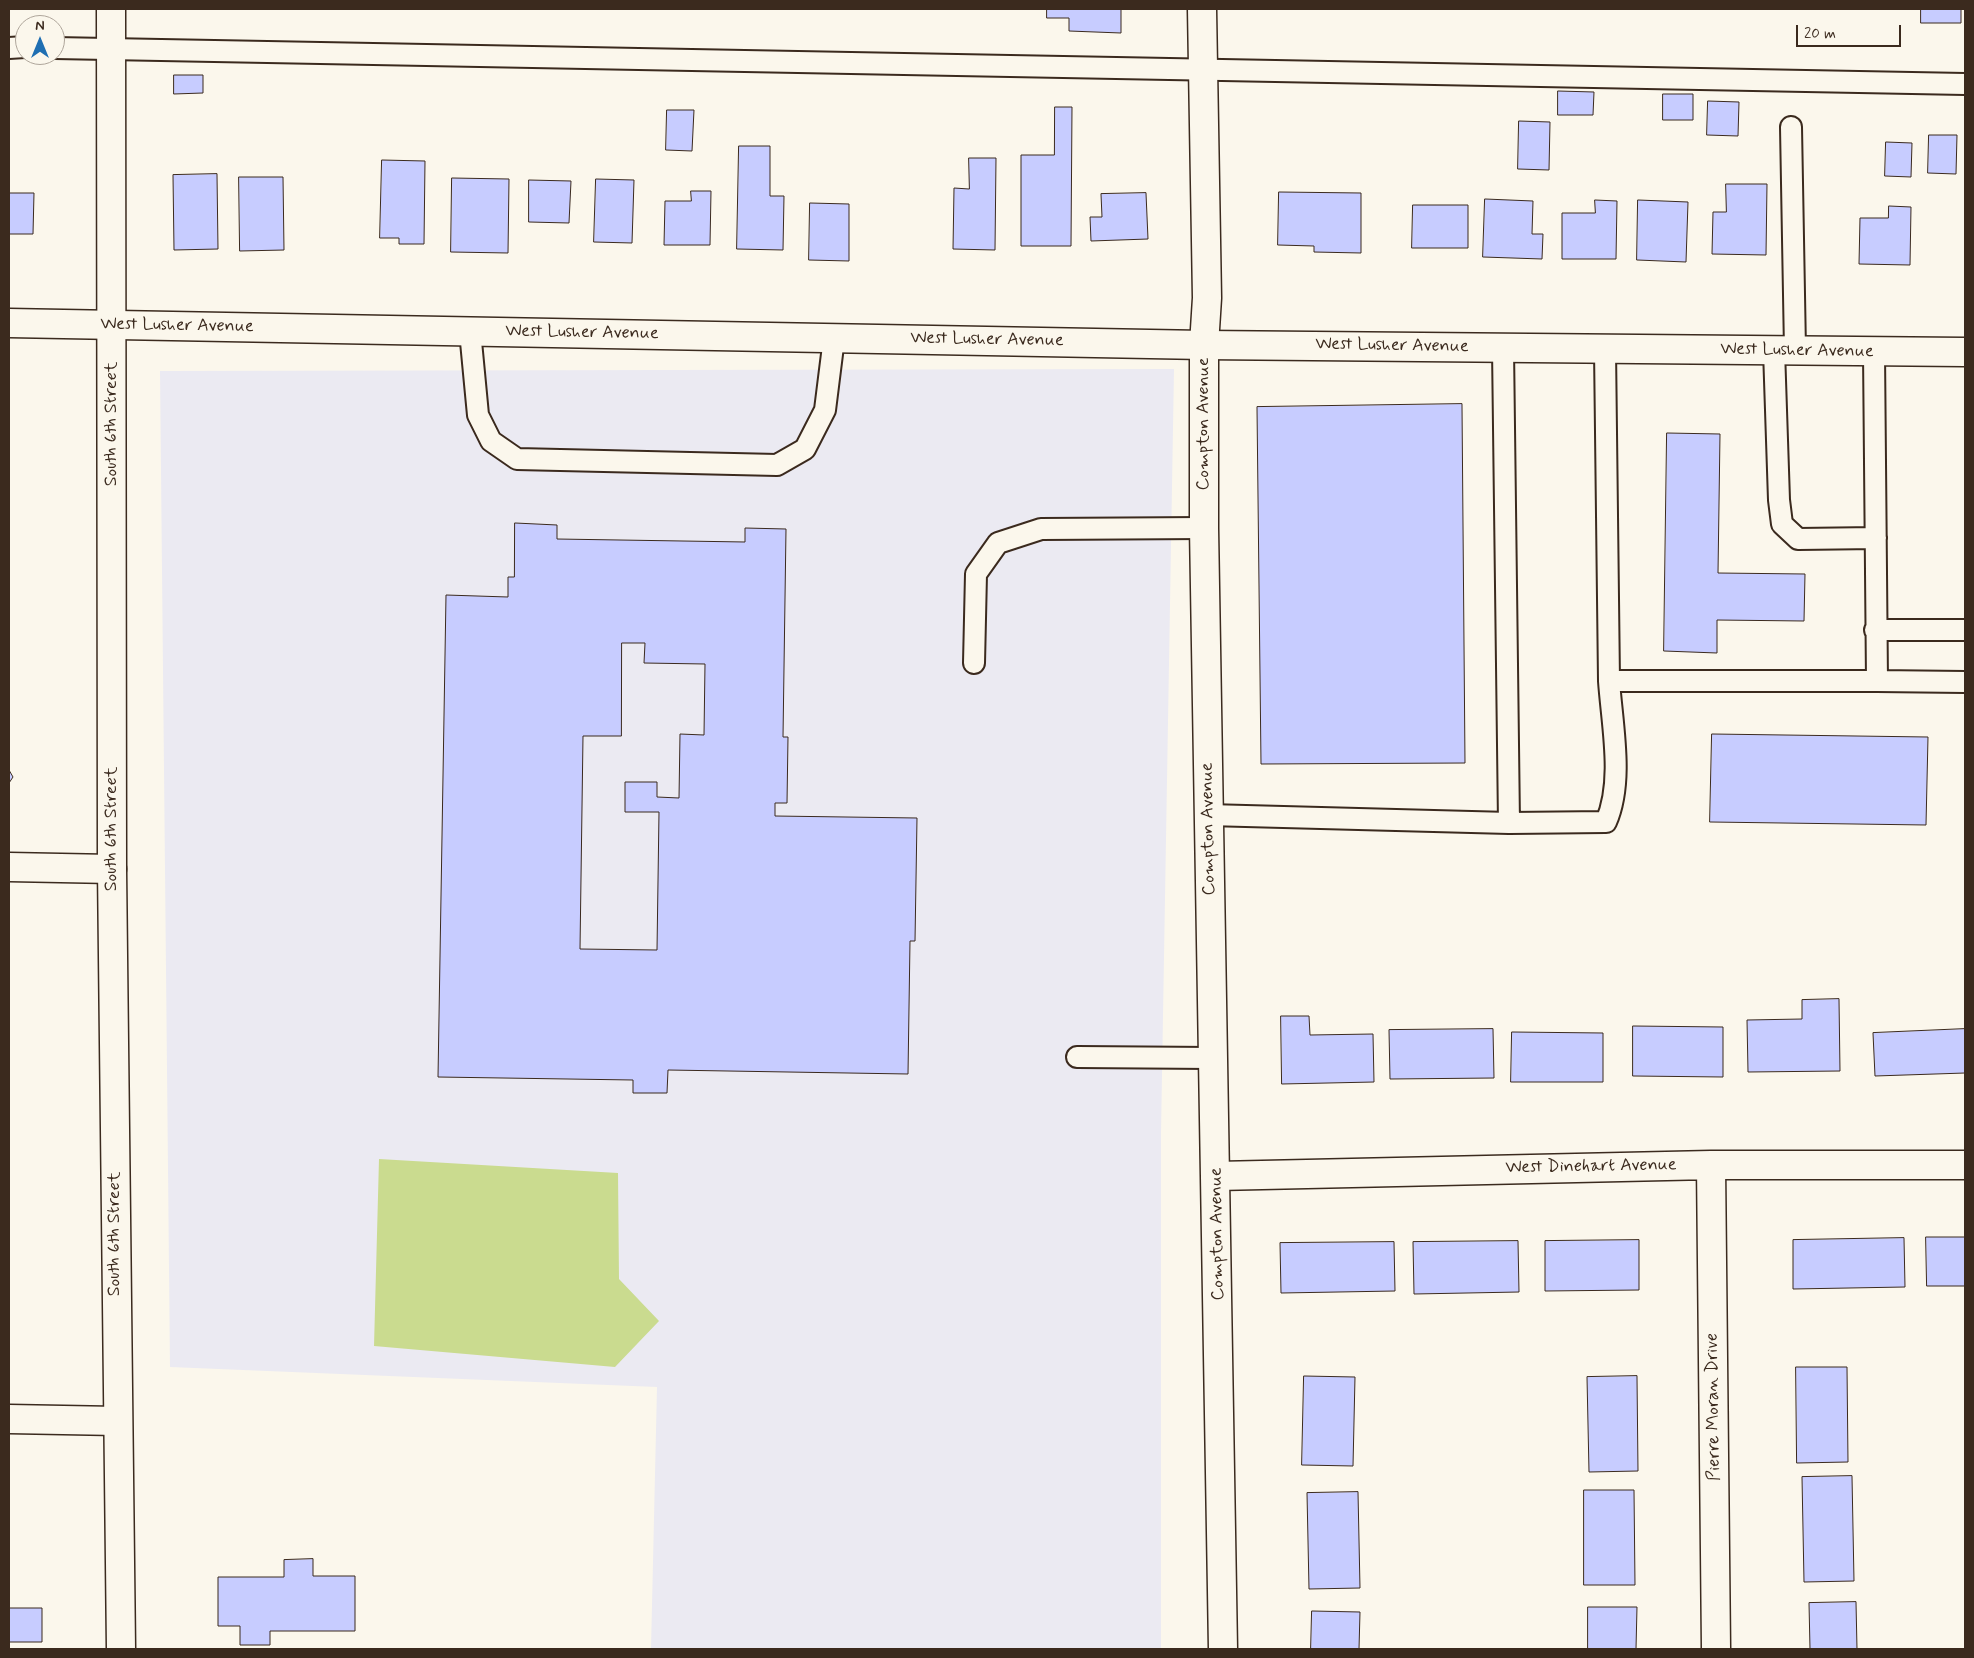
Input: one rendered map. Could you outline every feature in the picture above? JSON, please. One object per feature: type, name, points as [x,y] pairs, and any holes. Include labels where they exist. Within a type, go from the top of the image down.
[{"type":"street","name":"South 6th Street","points":[[111,9],[112,870],[116,1421],[121,1649]]},
{"type":"street","name":"Compton Avenue","points":[[1202,9],[1207,298],[1204,345],[1204,528],[1212,1058],[1217,1176],[1223,1649]]},
{"type":"street","name":"West Lusher Avenue","points":[[9,323],[1204,345],[1965,352]]},
{"type":"street","points":[[9,867],[112,870]]},
{"type":"street","name":"West Dinehart Avenue","points":[[1217,1176],[1711,1165],[1965,1165]]},
{"type":"street","name":"Pierre Moran Drive","points":[[1711,1165],[1716,1649]]},
{"type":"street","points":[[9,1419],[116,1421]]},
{"type":"lane","points":[[65,48],[1965,84]]},
{"type":"lane","points":[[1791,127],[1779,500],[1782,524],[1798,539],[1876,538]]},
{"type":"lane","points":[[470,331],[478,415],[491,441],[517,458],[777,465],[805,449],[825,410],[834,338]]},
{"type":"lane","points":[[1503,348],[1509,823]]},
{"type":"lane","points":[[1208,815],[1509,823],[1606,822],[1613,805],[1616,786],[1609,681],[1605,349]]},
{"type":"lane","points":[[1874,352],[1875,630],[1877,681]]},
{"type":"lane","points":[[974,663],[976,574],[998,543],[1041,529],[1204,528]]},
{"type":"lane","points":[[1875,630],[1965,630]]},
{"type":"lane","points":[[1609,681],[1965,682]]},
{"type":"lane","points":[[1077,1057],[1212,1058]]},
{"type":"shaded area","points":[[1174,369],[1161,1133],[1161,1649],[651,1649],[657,1387],[170,1367],[160,371]]},
{"type":"green space","points":[[379,1159],[618,1173],[619,1279],[659,1321],[615,1367],[374,1346]]},
{"type":"building","points":[[1047,9],[1121,9],[1121,33],[1069,31],[1069,18],[1047,18]]},
{"type":"building","points":[[1921,9],[1961,9],[1961,23],[1921,23]]},
{"type":"building","points":[[174,75],[203,75],[203,93],[174,94]]},
{"type":"building","points":[[1558,91],[1594,92],[1593,115],[1558,115]]},
{"type":"building","points":[[1663,94],[1693,94],[1693,120],[1663,120]]},
{"type":"building","points":[[1708,101],[1739,102],[1738,136],[1707,135]]},
{"type":"building","points":[[1055,107],[1072,107],[1071,246],[1021,246],[1021,155],[1054,155]]},
{"type":"building","points":[[667,110],[694,110],[692,151],[666,150]]},
{"type":"building","points":[[1519,121],[1550,122],[1549,170],[1518,169]]},
{"type":"building","points":[[1929,135],[1957,135],[1956,174],[1928,173]]},
{"type":"building","points":[[1886,142],[1912,143],[1911,177],[1885,176]]},
{"type":"building","points":[[739,146],[770,146],[770,196],[784,196],[783,250],[737,249]]},
{"type":"building","points":[[969,158],[996,158],[995,250],[953,249],[954,188],[969,189]]},
{"type":"building","points":[[382,160],[425,161],[424,244],[399,244],[399,238],[380,238]]},
{"type":"building","points":[[217,174],[218,249],[174,250],[173,175]]},
{"type":"building","points":[[239,177],[283,177],[284,250],[240,251]]},
{"type":"building","points":[[452,178],[509,179],[508,253],[451,252]]},
{"type":"building","points":[[596,179],[634,180],[632,243],[594,242]]},
{"type":"building","points":[[529,180],[571,181],[569,223],[529,222]]},
{"type":"building","points":[[1726,184],[1767,184],[1766,255],[1712,254],[1713,212],[1726,212]]},
{"type":"building","points":[[691,191],[711,191],[710,245],[664,245],[665,201],[691,201]]},
{"type":"building","points":[[1279,192],[1361,193],[1361,253],[1314,252],[1314,246],[1278,245]]},
{"type":"building","points":[[9,193],[34,193],[33,234],[9,234]]},
{"type":"building","points":[[1146,193],[1148,239],[1091,241],[1090,217],[1102,217],[1101,194]]},
{"type":"building","points":[[1485,199],[1533,201],[1532,234],[1543,234],[1542,259],[1483,257]]},
{"type":"building","points":[[1595,200],[1617,201],[1616,259],[1562,259],[1562,213],[1595,213]]},
{"type":"building","points":[[1638,200],[1688,202],[1686,262],[1637,260]]},
{"type":"building","points":[[810,203],[849,204],[849,261],[809,260]]},
{"type":"building","points":[[1413,205],[1468,205],[1468,248],[1412,248]]},
{"type":"building","points":[[1889,206],[1911,207],[1910,265],[1859,264],[1860,218],[1888,218]]},
{"type":"building","points":[[1462,404],[1465,763],[1261,764],[1257,407]]},
{"type":"building","points":[[1667,433],[1720,434],[1718,573],[1805,574],[1804,621],[1717,620],[1717,653],[1664,651]]},
{"type":"building","points":[[515,523],[557,525],[557,539],[745,542],[745,528],[786,529],[783,737],[788,737],[787,803],[775,803],[775,816],[917,818],[915,941],[910,941],[908,1074],[668,1070],[667,1093],[633,1093],[633,1080],[438,1077],[446,595],[508,597],[508,577],[514,577]],"holes":[[[622,643],[645,643],[644,663],[705,664],[704,735],[680,734],[679,798],[657,797],[657,782],[625,782],[625,812],[659,812],[657,950],[580,949],[583,736],[621,736]]]},
{"type":"building","points":[[1712,734],[1928,737],[1926,825],[1710,822]]},
{"type":"building","points":[[9,770],[13,777],[9,783]]},
{"type":"building","points":[[1839,999],[1840,1071],[1748,1072],[1747,1020],[1802,1019],[1802,1000]]},
{"type":"building","points":[[1281,1016],[1309,1016],[1310,1035],[1373,1034],[1374,1082],[1282,1084]]},
{"type":"building","points":[[1633,1026],[1723,1027],[1723,1077],[1633,1076]]},
{"type":"building","points":[[1493,1029],[1494,1078],[1390,1079],[1389,1030]]},
{"type":"building","points":[[1965,1029],[1965,1073],[1875,1076],[1873,1033]]},
{"type":"building","points":[[1512,1032],[1603,1033],[1603,1082],[1511,1082]]},
{"type":"building","points":[[1926,1237],[1965,1237],[1965,1286],[1927,1286]]},
{"type":"building","points":[[1904,1238],[1905,1287],[1793,1289],[1793,1240]]},
{"type":"building","points":[[1639,1240],[1639,1290],[1545,1291],[1545,1241]]},
{"type":"building","points":[[1518,1241],[1519,1292],[1414,1294],[1413,1242]]},
{"type":"building","points":[[1394,1242],[1395,1291],[1281,1293],[1280,1243]]},
{"type":"building","points":[[1796,1367],[1847,1367],[1848,1462],[1797,1463]]},
{"type":"building","points":[[1304,1376],[1355,1377],[1353,1466],[1302,1465]]},
{"type":"building","points":[[1637,1376],[1638,1471],[1589,1472],[1587,1377]]},
{"type":"building","points":[[1852,1476],[1854,1581],[1804,1582],[1802,1477]]},
{"type":"building","points":[[1584,1490],[1634,1490],[1635,1585],[1584,1585]]},
{"type":"building","points":[[1358,1492],[1360,1588],[1309,1589],[1307,1493]]},
{"type":"building","points":[[313,1559],[313,1576],[355,1576],[355,1631],[270,1631],[270,1645],[240,1645],[240,1626],[218,1626],[218,1577],[284,1577],[284,1560]]},
{"type":"building","points":[[1856,1602],[1857,1649],[1810,1649],[1809,1603]]},
{"type":"building","points":[[1588,1607],[1637,1607],[1636,1649],[1588,1649]]},
{"type":"building","points":[[9,1608],[42,1608],[42,1642],[9,1642]]},
{"type":"building","points":[[1312,1611],[1360,1612],[1359,1649],[1311,1649]]}]
